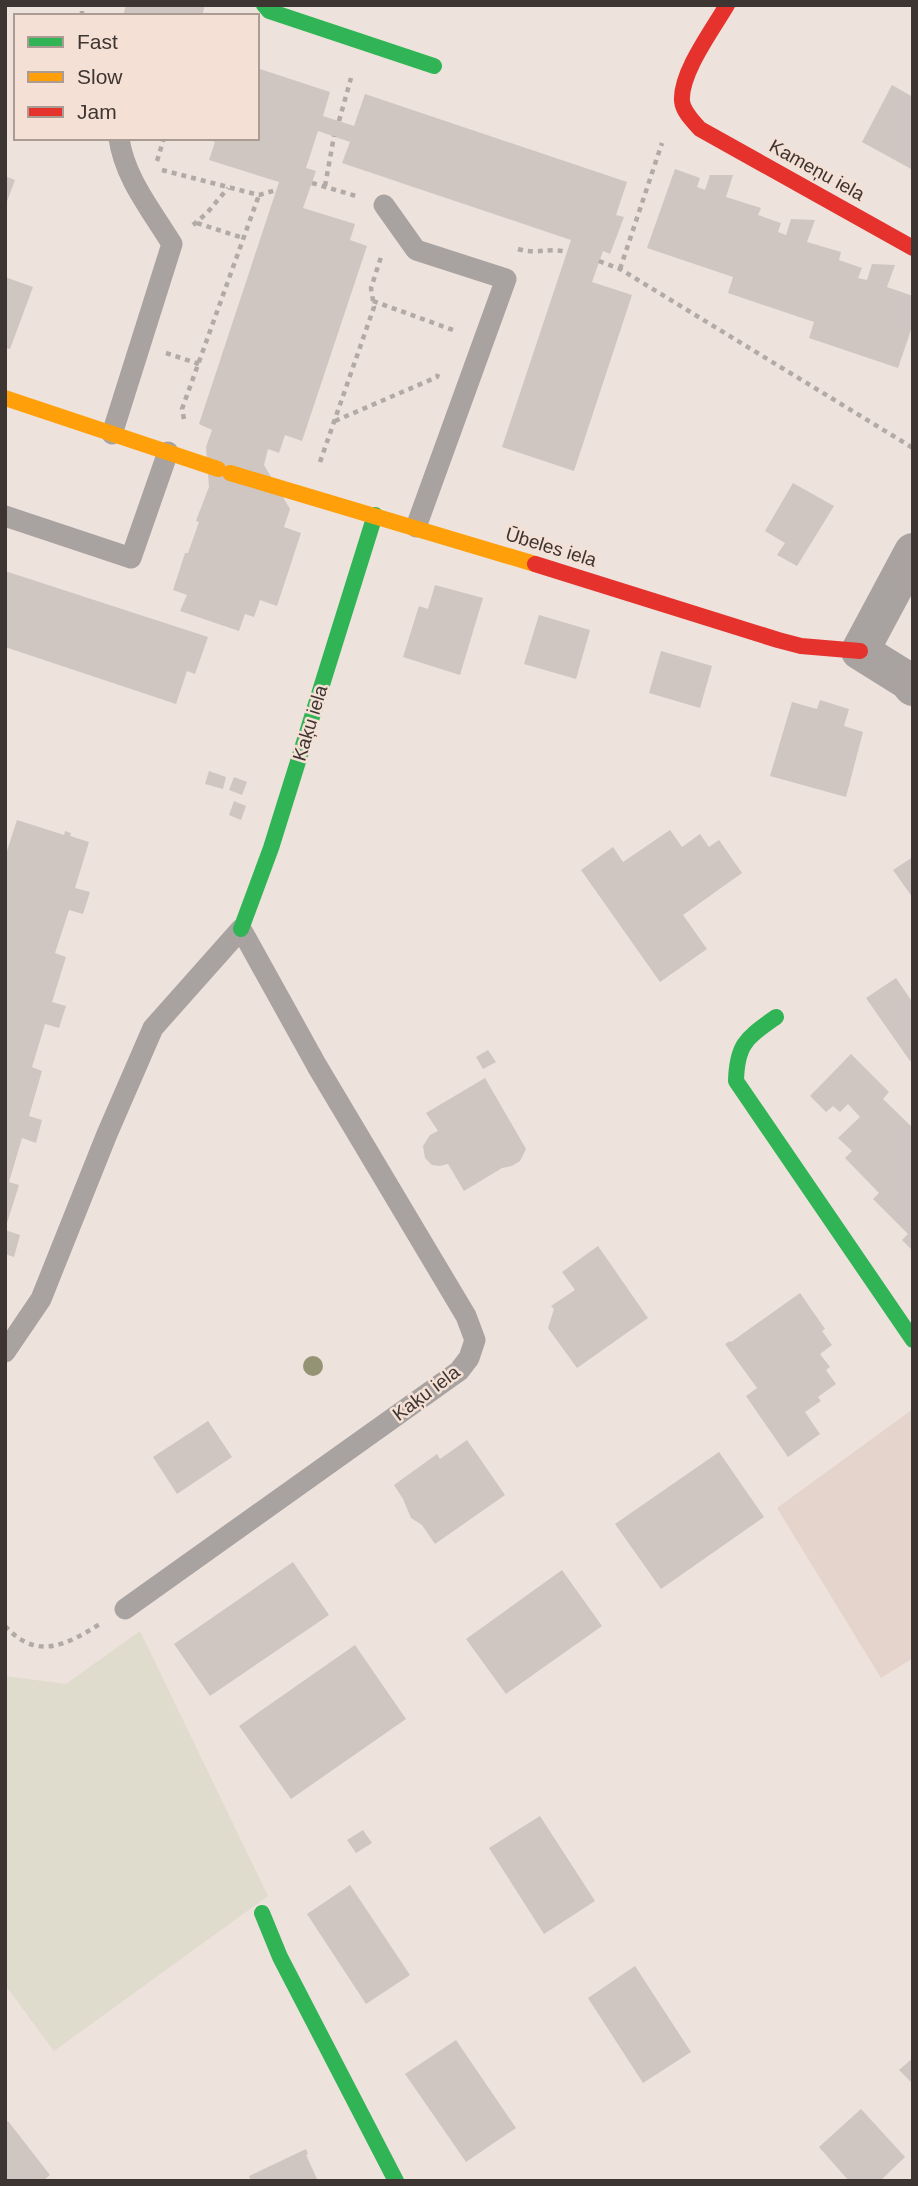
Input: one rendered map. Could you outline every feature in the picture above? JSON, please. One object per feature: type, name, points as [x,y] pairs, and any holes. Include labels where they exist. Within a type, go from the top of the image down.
[{"type":"street","points":[[264,5],[270,11],[434,66]]},
{"type":"street","points":[[700,129],[682,103],[683,83],[727,5]]},
{"type":"street","name":"Kameņu iela","points":[[700,129],[913,248]]},
{"type":"street","name":"Ūbeles iela","points":[[5,398],[224,471],[416,527],[778,640],[801,646],[860,651]]},
{"type":"street","name":"Kaķu iela","points":[[241,929],[271,848],[374,515]]},
{"type":"street","points":[[913,552],[860,651],[908,681],[913,687]]},
{"type":"street","points":[[776,1017],[742,1043],[736,1055],[736,1081],[913,1340]]},
{"type":"street","points":[[261,1913],[396,2181]]},
{"type":"lane","points":[[112,434],[172,244],[130,176],[121,153],[120,140]]},
{"type":"lane","points":[[384,205],[416,250],[506,279],[416,527]]},
{"type":"lane","points":[[5,516],[131,558],[168,452]]},
{"type":"lane","name":"Kaķu iela","points":[[5,1352],[41,1300],[153,1028],[241,929],[317,1066],[466,1316],[475,1340],[469,1358],[460,1371],[125,1609]]},
{"type":"path","points":[[620,269],[663,142],[700,129]]},
{"type":"path","points":[[325,186],[334,136]]},
{"type":"path","points":[[163,140],[155,168],[259,195],[276,190]]},
{"type":"path","points":[[312,183],[384,205],[377,231],[384,247],[371,288],[374,307],[316,472]]},
{"type":"path","points":[[172,244],[207,213],[228,188]]},
{"type":"path","points":[[186,426],[182,409],[259,195]]},
{"type":"path","points":[[196,223],[243,238]]},
{"type":"path","points":[[507,245],[532,253],[551,248],[567,252]]},
{"type":"path","points":[[599,261],[620,269],[913,448]]},
{"type":"path","points":[[373,301],[454,328],[450,340]]},
{"type":"path","points":[[166,353],[199,364]]},
{"type":"path","points":[[334,421],[438,377],[442,365]]},
{"type":"path","points":[[5,1626],[16,1637],[41,1647],[68,1643],[125,1609]]},
{"type":"shaded area","points":[[913,1409],[913,1658],[881,1678],[777,1508]]},
{"type":"shaded area","points":[[140,1631],[268,1896],[54,2051],[5,1985],[5,1676],[66,1684]]},
{"type":"building","points":[[126,5],[205,5],[203,14],[124,14]]},
{"type":"building","points":[[259,69],[330,92],[323,116],[354,126],[365,94],[627,182],[616,215],[624,217],[610,254],[603,251],[592,282],[632,295],[574,471],[502,447],[571,240],[342,163],[350,142],[318,131],[306,168],[316,171],[303,208],[355,224],[350,240],[367,246],[302,441],[285,435],[279,453],[268,449],[264,465],[290,509],[284,527],[301,533],[277,606],[260,600],[254,617],[245,614],[239,631],[180,611],[187,595],[173,590],[199,522],[196,521],[209,487],[206,447],[212,430],[199,424],[279,182],[209,160],[215,142],[210,140],[259,140]]},
{"type":"building","points":[[892,85],[913,97],[913,170],[862,142]]},
{"type":"building","points":[[675,169],[700,178],[697,187],[705,190],[710,175],[733,175],[726,197],[761,208],[758,215],[781,223],[778,232],[786,235],[791,219],[815,220],[807,242],[841,252],[839,260],[862,268],[858,278],[867,280],[872,264],[895,265],[887,287],[913,296],[913,324],[898,368],[809,338],[814,322],[728,293],[733,277],[647,248]]},
{"type":"building","points":[[5,176],[15,180],[6,204],[5,204]]},
{"type":"building","points":[[5,277],[33,287],[10,349],[5,348]]},
{"type":"building","points":[[793,483],[834,506],[797,566],[777,555],[785,543],[765,531]]},
{"type":"building","points":[[5,571],[208,637],[195,674],[187,671],[176,704],[5,647]]},
{"type":"building","points":[[435,585],[483,598],[460,675],[403,657],[419,606],[428,609]]},
{"type":"building","points":[[539,615],[590,630],[576,679],[524,664]]},
{"type":"building","points":[[661,651],[712,666],[700,708],[649,693]]},
{"type":"building","points":[[820,700],[849,709],[844,726],[863,732],[846,797],[770,776],[792,702],[817,709]]},
{"type":"building","points":[[209,771],[226,777],[223,789],[205,784]]},
{"type":"building","points":[[234,777],[247,782],[242,795],[229,790]]},
{"type":"building","points":[[234,801],[246,806],[241,820],[229,815]]},
{"type":"building","points":[[17,820],[64,835],[65,831],[71,833],[70,836],[89,842],[75,888],[90,892],[83,914],[69,910],[55,953],[66,957],[52,1002],[66,1006],[59,1028],[45,1024],[32,1067],[42,1071],[29,1116],[42,1120],[36,1143],[22,1138],[9,1182],[19,1185],[6,1226],[5,857]]},
{"type":"building","points":[[670,830],[682,847],[700,834],[709,847],[719,840],[742,873],[683,915],[707,949],[660,982],[581,870],[613,847],[623,862]]},
{"type":"building","points":[[913,857],[913,898],[893,870]]},
{"type":"building","points":[[896,978],[913,1003],[913,1059],[910,1061],[866,998]]},
{"type":"building","points":[[488,1050],[496,1062],[483,1069],[476,1057]]},
{"type":"building","points":[[851,1054],[889,1092],[883,1099],[913,1128],[913,1251],[902,1240],[908,1234],[873,1199],[879,1193],[845,1158],[852,1151],[838,1138],[860,1117],[848,1104],[840,1112],[833,1106],[826,1112],[810,1096]]},
{"type":"building","points":[[485,1078],[526,1149],[520,1161],[502,1168],[464,1191],[448,1164],[432,1165],[425,1158],[423,1146],[430,1135],[438,1131],[426,1113]]},
{"type":"building","points":[[5,1230],[20,1235],[14,1257],[5,1254]]},
{"type":"building","points":[[598,1246],[648,1318],[577,1368],[548,1328],[554,1309],[551,1306],[575,1290],[562,1272]]},
{"type":"building","points":[[800,1293],[825,1329],[822,1331],[832,1345],[820,1354],[830,1367],[826,1370],[836,1384],[818,1397],[821,1401],[805,1412],[820,1434],[788,1457],[746,1396],[757,1388],[725,1344]]},
{"type":"building","points":[[208,1421],[232,1457],[177,1494],[153,1457]]},
{"type":"building","points":[[467,1440],[505,1495],[435,1544],[422,1525],[411,1518],[394,1485],[437,1454],[440,1459]]},
{"type":"building","points":[[719,1452],[764,1517],[661,1589],[615,1524]]},
{"type":"building","points":[[293,1562],[329,1615],[210,1696],[174,1644]]},
{"type":"building","points":[[562,1570],[602,1626],[506,1694],[466,1639]]},
{"type":"building","points":[[355,1645],[406,1719],[291,1799],[239,1726]]},
{"type":"building","points":[[540,1816],[595,1901],[544,1934],[489,1848]]},
{"type":"building","points":[[363,1830],[372,1843],[356,1853],[347,1840]]},
{"type":"building","points":[[350,1885],[410,1975],[366,2004],[307,1914]]},
{"type":"building","points":[[635,1966],[691,2052],[643,2083],[588,1998]]},
{"type":"building","points":[[456,2040],[516,2128],[466,2162],[405,2074]]},
{"type":"building","points":[[913,2058],[913,2084],[899,2070]]},
{"type":"building","points":[[861,2109],[905,2157],[880,2181],[849,2181],[819,2147]]},
{"type":"building","points":[[8,2121],[50,2175],[43,2181],[5,2181],[5,2123]]},
{"type":"building","points":[[306,2149],[306,2155],[318,2181],[251,2181],[249,2176]]},
{"type":"traffic: fast","points":[[264,5],[269,11],[434,66]]},
{"type":"traffic: fast","points":[[241,929],[271,848],[375,515]]},
{"type":"traffic: fast","points":[[776,1017],[751,1036],[741,1050],[736,1081],[913,1340]]},
{"type":"traffic: fast","points":[[262,1913],[280,1957],[396,2181]]},
{"type":"traffic: slow","points":[[5,398],[218,469]]},
{"type":"traffic: slow","points":[[230,473],[535,564]]},
{"type":"traffic: jam","points":[[727,5],[698,52],[686,78],[682,101],[689,116],[700,129],[913,248]]},
{"type":"traffic: jam","points":[[535,564],[778,640],[801,646],[860,651]]}]
